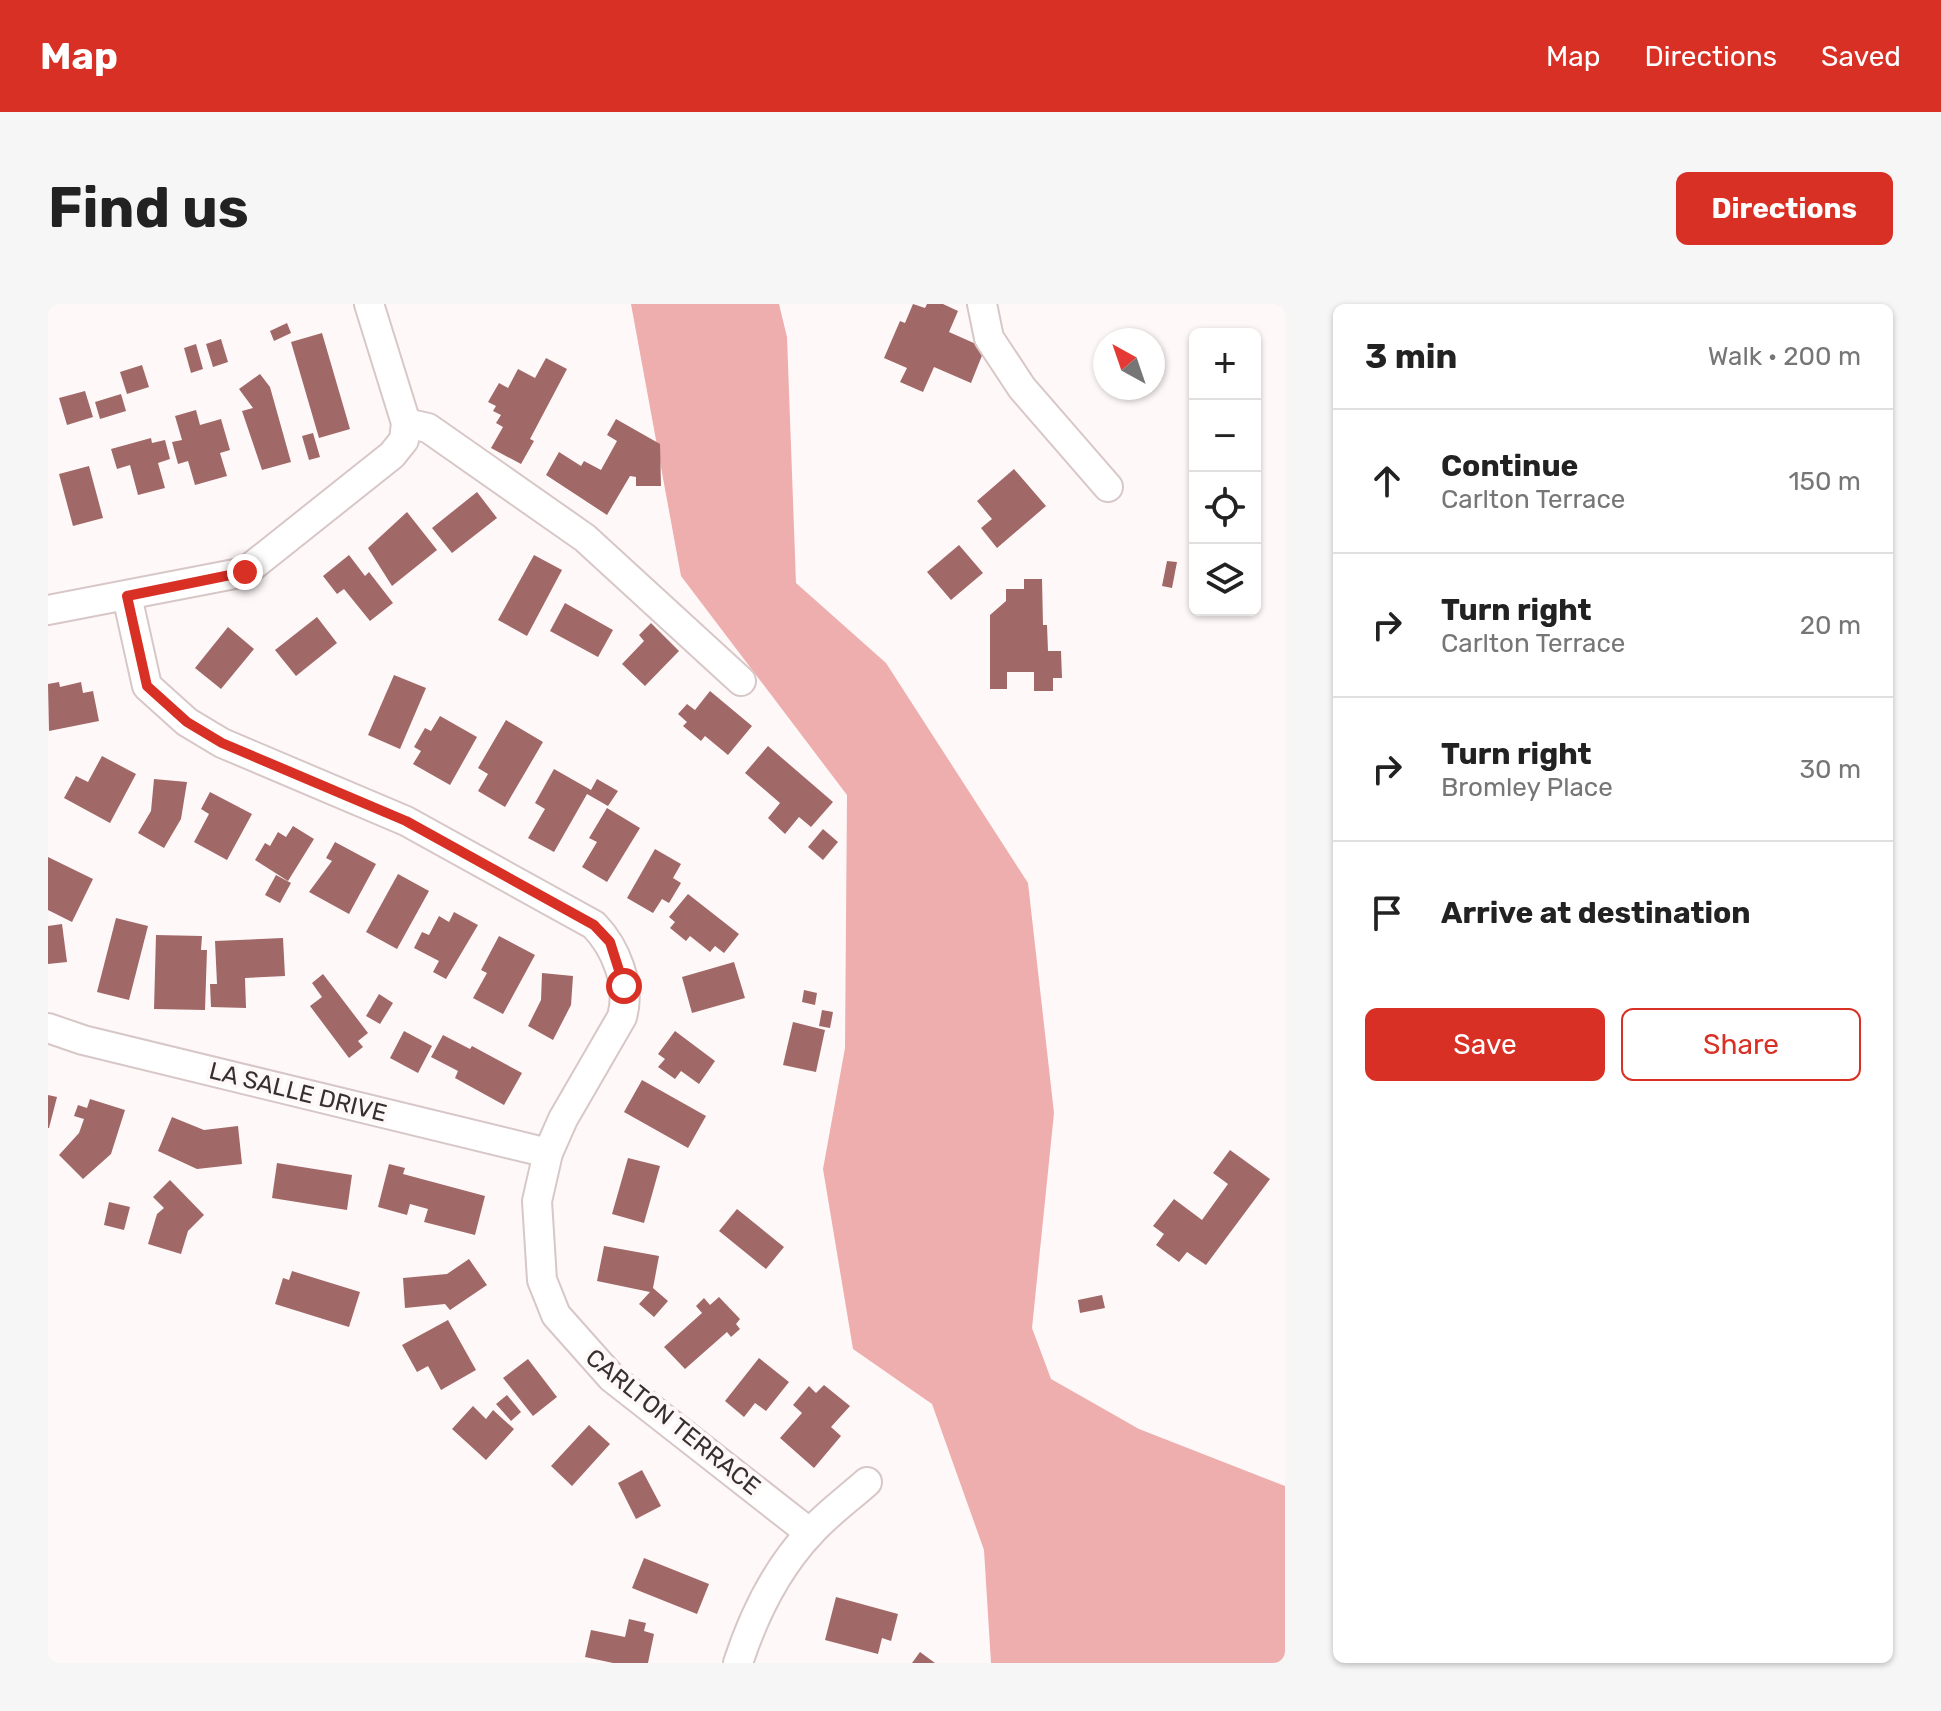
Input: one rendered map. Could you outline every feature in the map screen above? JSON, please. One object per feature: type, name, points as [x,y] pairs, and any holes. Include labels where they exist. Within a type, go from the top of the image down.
[{"type":"street","points":[[48,610],[245,572],[392,455],[404,440],[406,423],[369,304]]},
{"type":"street","points":[[982,304],[989,338],[1022,388],[1108,487]]},
{"type":"street","points":[[406,423],[428,428],[585,538],[741,681]]},
{"type":"street","name":"CARLTON TERRACE","points":[[127,596],[147,686],[187,722],[222,743],[406,821],[594,925],[610,942],[627,1000],[622,1017],[563,1119],[548,1153],[537,1201],[542,1280],[556,1315],[612,1378],[810,1533]]},
{"type":"street","name":"LA SALLE DRIVE","points":[[48,1028],[83,1040],[548,1153]]},
{"type":"street","points":[[738,1663],[747,1637],[777,1577],[810,1533],[867,1482]]},
{"type":"shaded area","points":[[631,304],[779,304],[787,337],[796,583],[886,663],[1028,883],[1054,1113],[1032,1328],[1051,1379],[1139,1429],[1285,1486],[1285,1663],[991,1663],[984,1550],[932,1404],[853,1349],[823,1169],[845,1048],[847,795],[681,576]]},
{"type":"building","points":[[913,304],[925,308],[927,304],[943,304],[958,311],[949,332],[985,348],[971,383],[934,367],[923,392],[900,382],[907,368],[884,358],[900,321],[905,323]]},
{"type":"building","points":[[287,323],[291,333],[274,341],[270,331]]},
{"type":"building","points":[[322,333],[350,429],[319,438],[291,342]]},
{"type":"building","points":[[221,339],[228,362],[213,367],[206,344]]},
{"type":"building","points":[[196,344],[203,369],[191,373],[184,348]]},
{"type":"building","points":[[546,358],[567,369],[530,439],[534,441],[521,464],[491,448],[503,427],[496,423],[501,415],[493,411],[496,406],[488,402],[499,383],[508,388],[518,369],[535,378]]},
{"type":"building","points":[[142,365],[149,387],[127,394],[120,372]]},
{"type":"building","points":[[260,374],[270,387],[291,462],[262,470],[242,411],[253,408],[239,389]]},
{"type":"building","points":[[85,391],[93,417],[67,425],[59,398]]},
{"type":"building","points":[[121,394],[126,411],[100,419],[95,402]]},
{"type":"building","points":[[196,410],[200,425],[221,419],[230,450],[220,453],[227,476],[195,485],[188,461],[178,464],[172,442],[182,440],[175,416]]},
{"type":"building","points":[[616,419],[660,444],[661,486],[636,486],[636,477],[630,476],[607,515],[546,475],[559,452],[581,466],[584,461],[601,470],[617,441],[607,435]]},
{"type":"building","points":[[313,433],[320,457],[309,460],[302,436]]},
{"type":"building","points":[[151,438],[152,443],[165,440],[170,459],[158,463],[165,488],[138,495],[130,465],[117,469],[111,449]]},
{"type":"building","points":[[89,466],[103,518],[73,526],[59,474]]},
{"type":"building","points":[[1014,469],[1046,506],[997,548],[981,528],[992,519],[977,501]]},
{"type":"building","points":[[477,492],[497,518],[452,553],[432,528]]},
{"type":"building","points":[[407,512],[437,550],[392,586],[368,548]]},
{"type":"building","points":[[959,545],[983,573],[951,600],[927,572]]},
{"type":"building","points":[[349,555],[365,576],[369,572],[393,603],[370,621],[344,589],[337,594],[323,576]]},
{"type":"building","points":[[534,555],[562,570],[527,636],[498,620]]},
{"type":"building","points":[[1167,561],[1177,562],[1172,588],[1162,586]]},
{"type":"building","points":[[1024,579],[1042,579],[1043,625],[1047,625],[1048,651],[1061,651],[1062,678],[1053,678],[1053,691],[1034,691],[1034,672],[1007,672],[1007,689],[990,689],[990,615],[1006,601],[1006,589],[1024,589]]},
{"type":"building","points":[[565,603],[613,630],[598,657],[550,631]]},
{"type":"building","points":[[317,617],[337,643],[296,676],[275,650]]},
{"type":"building","points":[[651,623],[679,651],[645,686],[622,664],[644,641],[639,635]]},
{"type":"building","points":[[228,627],[254,649],[221,689],[195,668]]},
{"type":"building","points":[[394,675],[426,688],[400,749],[368,735]]},
{"type":"building","points":[[59,682],[60,687],[81,682],[83,693],[93,691],[99,721],[49,731],[48,684]]},
{"type":"building","points":[[710,691],[752,726],[728,755],[705,736],[701,741],[683,726],[687,722],[678,714],[687,704],[695,710]]},
{"type":"building","points":[[440,716],[477,737],[450,785],[413,764],[421,751],[414,747],[425,728],[431,731]]},
{"type":"building","points":[[506,720],[543,742],[505,807],[478,791],[488,774],[478,768]]},
{"type":"building","points":[[768,746],[833,802],[811,827],[799,817],[785,834],[768,818],[780,803],[745,773]]},
{"type":"building","points":[[102,756],[136,774],[110,823],[64,798],[76,776],[88,782]]},
{"type":"building","points":[[554,769],[591,790],[597,779],[618,791],[608,806],[587,794],[554,852],[528,838],[545,809],[535,803]]},
{"type":"building","points":[[154,779],[187,782],[181,819],[164,848],[138,833],[151,811]]},
{"type":"building","points":[[210,792],[252,814],[227,860],[194,842],[209,814],[201,809]]},
{"type":"building","points":[[607,808],[640,828],[607,882],[582,867],[597,842],[589,838]]},
{"type":"building","points":[[293,826],[314,839],[288,881],[255,860],[265,843],[270,846],[278,832],[286,837]]},
{"type":"building","points":[[823,829],[838,842],[823,860],[808,847]]},
{"type":"building","points":[[335,842],[376,864],[349,914],[309,892],[332,861],[326,858]]},
{"type":"building","points":[[655,849],[681,864],[673,878],[681,883],[669,903],[662,899],[653,913],[627,898]]},
{"type":"building","points":[[48,857],[93,879],[72,922],[48,910]]},
{"type":"building","points":[[398,874],[429,891],[397,949],[366,932]]},
{"type":"building","points":[[276,875],[291,883],[280,903],[265,895]]},
{"type":"building","points":[[688,894],[739,934],[724,953],[715,946],[710,952],[690,936],[686,941],[670,928],[675,922],[669,917]]},
{"type":"building","points":[[454,912],[478,925],[446,979],[433,972],[439,961],[414,948],[422,932],[429,935],[439,916],[449,922]]},
{"type":"building","points":[[116,918],[148,926],[129,1000],[97,992]]},
{"type":"building","points":[[62,924],[67,962],[48,964],[48,926]]},
{"type":"building","points":[[156,935],[202,936],[201,950],[207,950],[205,1010],[154,1009]]},
{"type":"building","points":[[499,936],[535,955],[503,1014],[473,998],[487,973],[481,970]]},
{"type":"building","points":[[283,938],[285,976],[245,978],[246,1008],[211,1007],[210,984],[217,984],[215,941]]},
{"type":"building","points":[[734,962],[745,998],[692,1013],[682,977]]},
{"type":"building","points":[[542,973],[573,976],[571,1005],[553,1040],[528,1026],[541,1000]]},
{"type":"building","points":[[323,974],[368,1033],[358,1041],[363,1047],[349,1058],[310,1006],[322,997],[312,983]]},
{"type":"building","points":[[804,990],[817,993],[815,1005],[802,1002]]},
{"type":"building","points":[[379,994],[393,1003],[380,1024],[366,1016]]},
{"type":"building","points":[[822,1010],[833,1012],[830,1028],[819,1026]]},
{"type":"building","points":[[793,1022],[825,1030],[816,1072],[783,1065]]},
{"type":"building","points":[[404,1031],[432,1046],[418,1073],[390,1058]]},
{"type":"building","points":[[675,1031],[715,1061],[699,1084],[681,1071],[675,1079],[658,1067],[665,1059],[658,1054]]},
{"type":"building","points":[[443,1035],[470,1049],[472,1046],[522,1073],[504,1105],[455,1078],[458,1071],[431,1057]]},
{"type":"building","points":[[642,1080],[706,1116],[688,1148],[624,1112]]},
{"type":"building","points":[[48,1095],[57,1097],[49,1128],[48,1128]]},
{"type":"building","points":[[90,1099],[125,1110],[111,1154],[83,1179],[59,1155],[79,1133],[84,1119],[74,1116],[78,1105],[87,1108]]},
{"type":"building","points":[[172,1117],[204,1130],[238,1126],[242,1164],[197,1169],[158,1151]]},
{"type":"building","points":[[1230,1150],[1270,1179],[1206,1265],[1187,1252],[1179,1262],[1156,1245],[1164,1234],[1153,1226],[1174,1199],[1202,1220],[1228,1184],[1213,1173]]},
{"type":"building","points":[[628,1158],[660,1166],[644,1223],[612,1214]]},
{"type":"building","points":[[277,1163],[352,1175],[347,1210],[272,1198]]},
{"type":"building","points":[[389,1164],[405,1168],[403,1174],[485,1196],[475,1235],[424,1222],[428,1209],[410,1204],[407,1215],[378,1207]]},
{"type":"building","points":[[170,1180],[204,1215],[188,1231],[181,1254],[148,1244],[157,1214],[164,1208],[153,1197]]},
{"type":"building","points":[[109,1202],[130,1207],[124,1230],[104,1225]]},
{"type":"building","points":[[737,1209],[784,1247],[766,1269],[719,1231]]},
{"type":"building","points":[[604,1246],[659,1256],[653,1288],[668,1301],[654,1317],[639,1304],[650,1292],[597,1281]]},
{"type":"building","points":[[469,1259],[487,1285],[450,1310],[445,1304],[405,1308],[403,1278],[447,1274]]},
{"type":"building","points":[[292,1271],[360,1292],[349,1327],[275,1304],[283,1278],[289,1280]]},
{"type":"building","points":[[1102,1295],[1105,1308],[1080,1313],[1078,1300]]},
{"type":"building","points":[[719,1297],[740,1319],[736,1324],[740,1329],[731,1337],[727,1332],[685,1369],[664,1347],[702,1313],[696,1306],[704,1298],[710,1305]]},
{"type":"building","points":[[448,1320],[476,1370],[441,1390],[428,1366],[417,1372],[402,1345]]},
{"type":"building","points":[[759,1358],[789,1382],[766,1411],[755,1403],[744,1417],[725,1401]]},
{"type":"building","points":[[528,1359],[557,1397],[533,1416],[503,1378]]},
{"type":"building","points":[[824,1385],[850,1406],[831,1427],[841,1436],[814,1468],[780,1438],[802,1413],[793,1405],[809,1386],[816,1393]]},
{"type":"building","points":[[507,1395],[521,1412],[511,1421],[496,1404]]},
{"type":"building","points":[[473,1406],[486,1419],[493,1410],[514,1429],[486,1460],[452,1429]]},
{"type":"building","points":[[589,1425],[610,1444],[572,1486],[551,1466]]},
{"type":"building","points":[[642,1470],[661,1506],[636,1519],[618,1483]]},
{"type":"building","points":[[644,1558],[709,1584],[697,1614],[632,1588]]},
{"type":"building","points":[[836,1597],[898,1614],[891,1641],[882,1638],[878,1654],[825,1640]]},
{"type":"building","points":[[629,1619],[646,1623],[644,1631],[654,1634],[648,1663],[613,1663],[585,1657],[591,1630],[625,1637]]},
{"type":"building","points":[[920,1652],[935,1663],[912,1663]]},
{"type":"route","points":[[245,572],[127,596],[147,686],[187,722],[222,743],[406,821],[594,925],[610,942],[624,986]]}]
